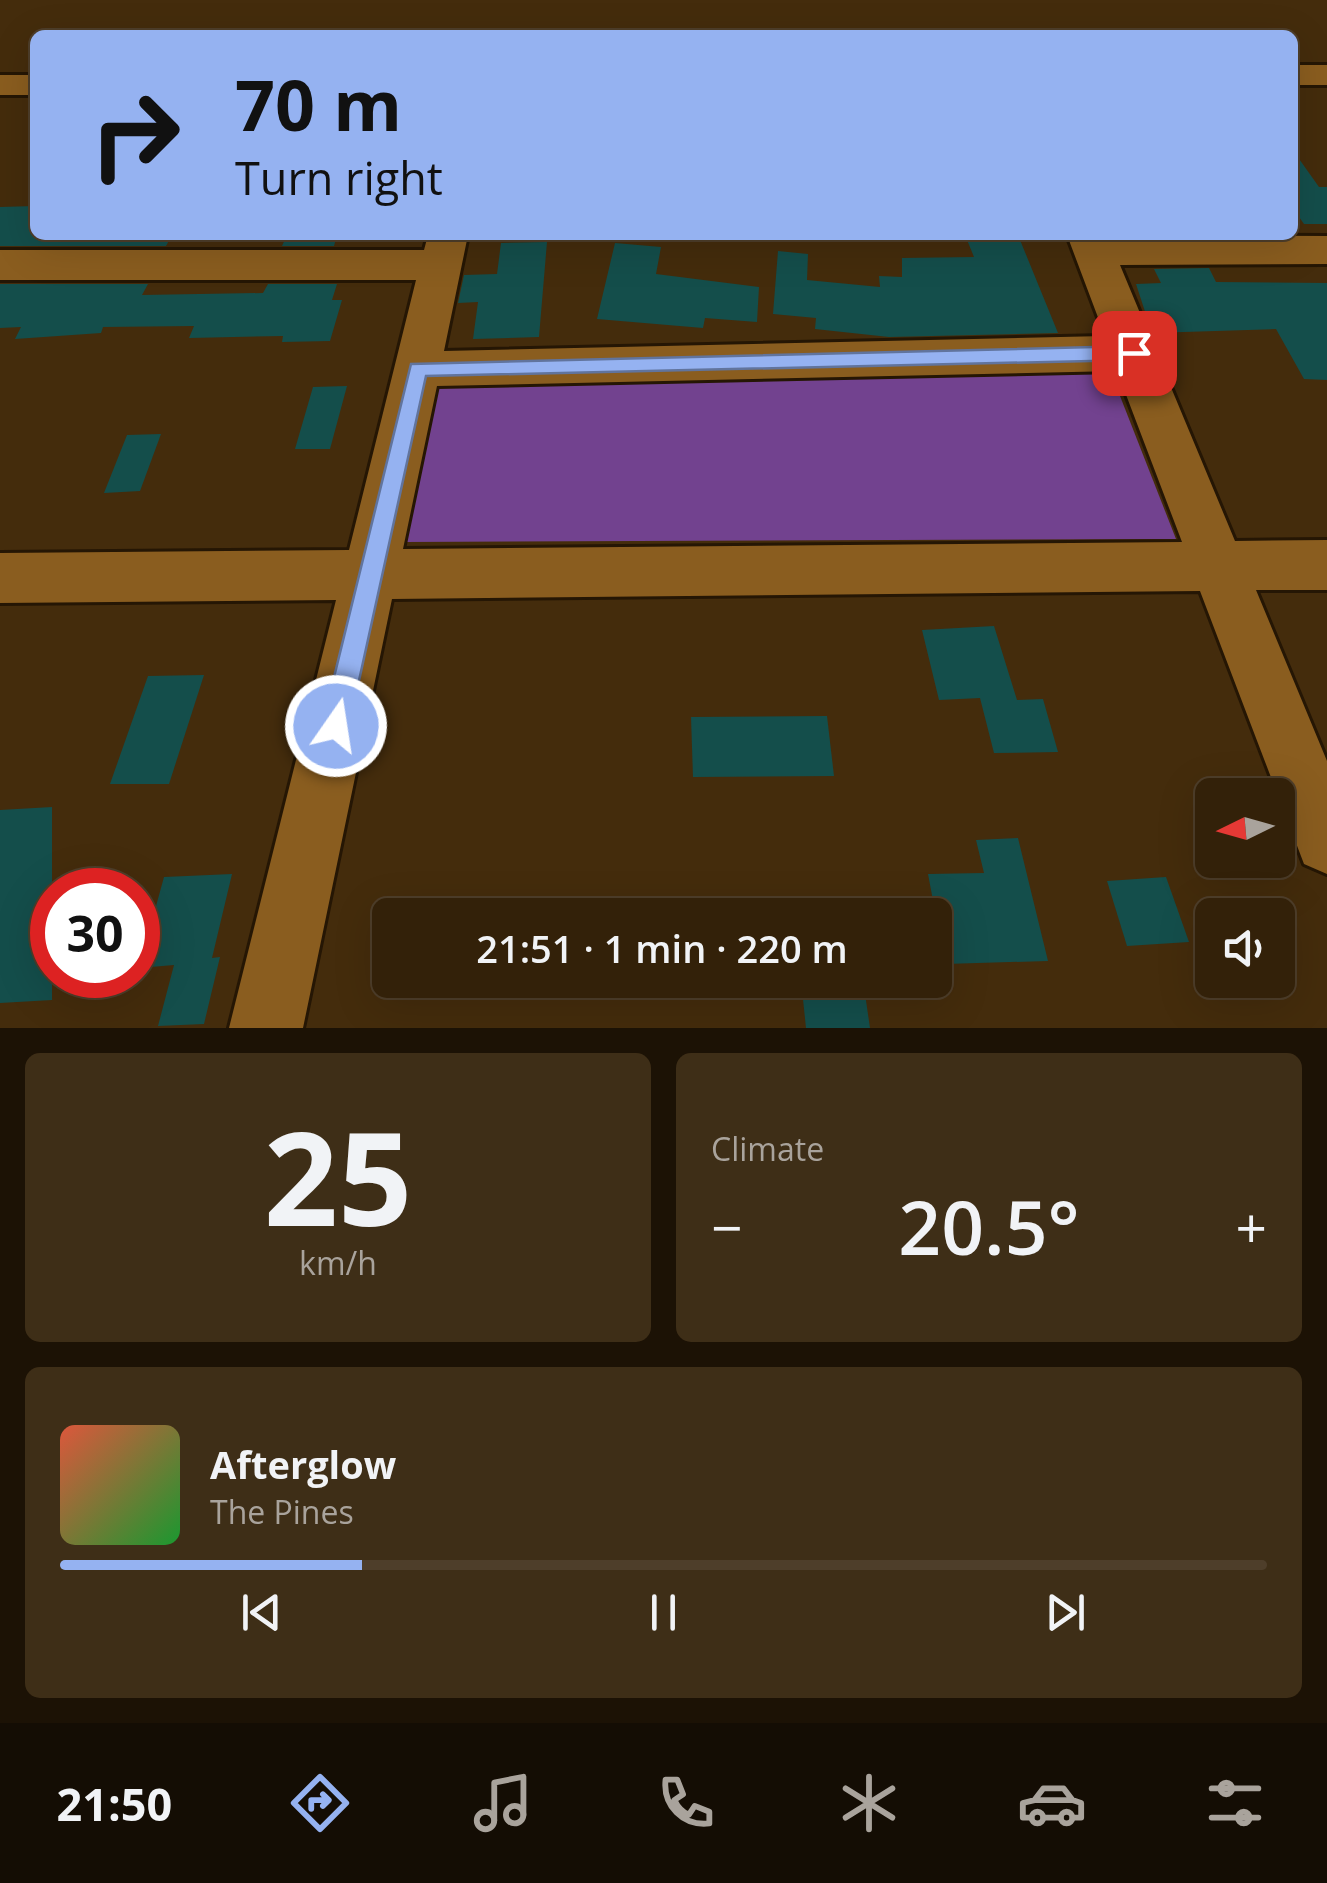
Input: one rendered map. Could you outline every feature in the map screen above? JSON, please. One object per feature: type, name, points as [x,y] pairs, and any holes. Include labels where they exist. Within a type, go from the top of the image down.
[{"type":"street","points":[[1298,76],[1327,75]]},
{"type":"street","points":[[0,85],[30,85]]},
{"type":"street","points":[[1327,250],[1090,243],[1327,841]]},
{"type":"street","points":[[0,265],[445,250],[266,1028]]},
{"type":"street","points":[[418,369],[1134,353]]},
{"type":"street","points":[[0,578],[1327,565]]},
{"type":"shaded area","points":[[1111,373],[1176,539],[404,542],[434,387]]},
{"type":"building","points":[[1298,157],[1319,187],[1327,187],[1327,224],[1304,224],[1298,216]]},
{"type":"building","points":[[30,206],[30,240],[169,240],[166,246],[0,246],[0,207]]},
{"type":"building","points":[[285,240],[336,240],[334,246],[282,246]]},
{"type":"building","points":[[967,240],[1020,240],[1058,333],[889,337],[815,329],[816,318],[773,314],[778,251],[808,254],[807,280],[880,287],[879,276],[902,277],[902,258],[974,257]]},
{"type":"building","points":[[547,242],[539,337],[473,339],[478,302],[458,303],[464,275],[497,274],[501,243]]},
{"type":"building","points":[[615,243],[661,247],[656,274],[759,287],[757,322],[705,318],[703,328],[597,319]]},
{"type":"building","points":[[1209,268],[1216,282],[1327,283],[1327,380],[1304,379],[1276,329],[1152,333],[1136,284],[1161,283],[1154,269]]},
{"type":"building","points":[[0,284],[148,284],[142,295],[263,293],[268,284],[337,284],[332,300],[342,300],[330,341],[282,342],[283,336],[189,338],[194,326],[103,327],[101,333],[15,339],[21,327],[0,328]]},
{"type":"building","points":[[347,386],[330,449],[295,449],[313,387]]},
{"type":"building","points":[[161,434],[140,491],[104,493],[127,435]]},
{"type":"building","points":[[994,626],[1017,700],[1043,699],[1058,752],[994,753],[980,698],[939,700],[922,630]]},
{"type":"building","points":[[204,675],[169,784],[110,784],[148,676]]},
{"type":"building","points":[[827,716],[834,776],[693,777],[691,717]]},
{"type":"building","points":[[52,807],[52,868],[30,868],[30,998],[52,1000],[0,1003],[0,810]]},
{"type":"building","points":[[1018,838],[1048,961],[952,964],[952,898],[933,898],[928,874],[984,873],[976,840]]},
{"type":"building","points":[[232,874],[212,958],[220,957],[204,1024],[158,1026],[174,965],[160,966],[160,892],[164,877]]},
{"type":"building","points":[[1166,877],[1189,942],[1127,946],[1107,881]]},
{"type":"building","points":[[803,998],[866,998],[870,1028],[806,1028]]},
{"type":"route","points":[[336,726],[418,369],[1134,353]]}]
